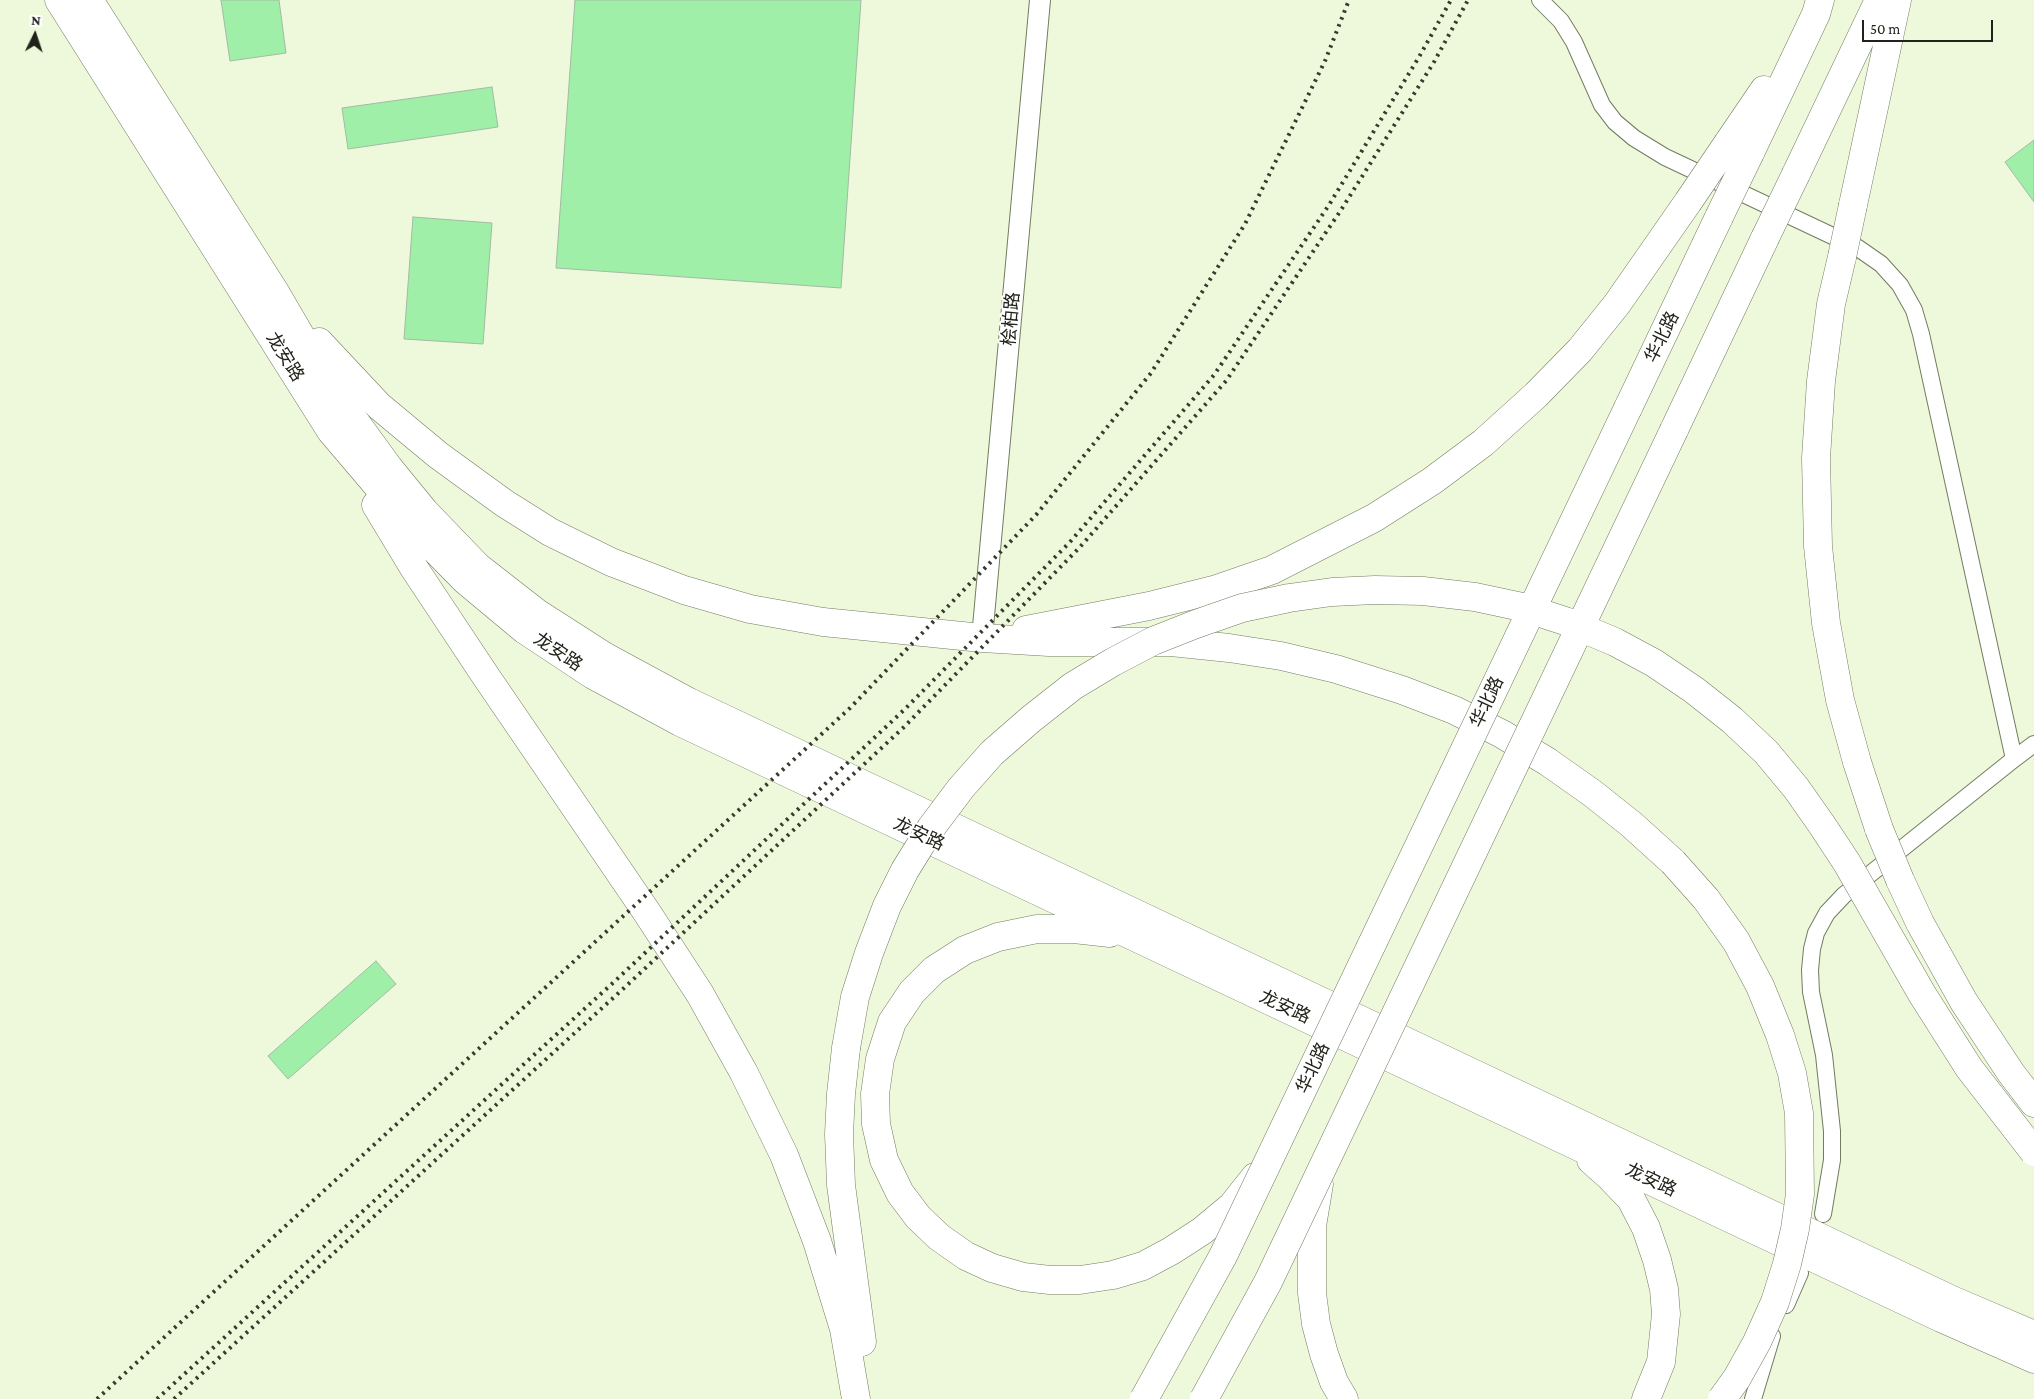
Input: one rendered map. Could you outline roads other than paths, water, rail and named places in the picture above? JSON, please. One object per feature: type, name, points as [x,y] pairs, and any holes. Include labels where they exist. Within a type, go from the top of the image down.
[{"type":"highway","name":"龙安路","points":[[59,0],[332,431],[410,524],[465,580],[525,630],[593,675],[680,722],[1932,1313],[2034,1359]]},
{"type":"highway","name":"龙安路","points":[[89,0],[354,420],[425,512],[478,567],[537,613],[604,656],[716,715],[1952,1300],[2034,1335]]},
{"type":"highway","points":[[1204,1399],[1268,1282],[1879,0]]},
{"type":"highway","points":[[1897,0],[1832,304],[1821,381],[1816,458],[1818,546],[1826,623],[1840,700],[1857,762],[1879,829],[1900,880],[1920,923],[1964,1002],[2011,1073],[2034,1103]]},
{"type":"highway","name":"华北路","points":[[1144,1399],[1223,1256],[1719,217],[1739,148],[1818,7]]},
{"type":"highway","points":[[982,638],[1149,606],[1217,588],[1272,570],[1374,518],[1432,481],[1483,443],[1536,396],[1580,350],[1618,304],[1688,202],[1739,148]]},
{"type":"highway","points":[[275,292],[329,354],[379,406],[438,455],[504,503],[559,536],[611,562],[684,590],[750,609],[823,622],[982,638],[1067,642],[1171,642],[1281,656],[1336,669],[1402,690],[1462,714],[1502,734],[1548,762],[1616,811],[1673,862],[1706,899],[1736,941],[1760,986],[1780,1035],[1789,1065],[1799,1113],[1800,1194],[1787,1264],[1775,1302],[1757,1342],[1737,1378],[1722,1399]]},
{"type":"highway","points":[[332,431],[425,584],[542,760],[598,839],[700,994],[744,1074],[784,1155],[818,1241],[844,1329],[856,1399]]},
{"type":"highway","points":[[865,1399],[861,1336],[841,1185],[840,1094],[846,1048],[856,997],[869,953],[887,906],[905,870],[931,828],[961,788],[992,753],[1073,686],[1153,641],[1242,608],[1289,598],[1375,590],[1423,591],[1475,597],[1512,605],[1565,621],[1615,642],[1654,663],[1694,690],[1732,720],[1766,752],[1796,788],[1847,863],[1922,994],[1969,1068],[2034,1152]]},
{"type":"highway","points":[[1150,944],[1093,931],[1037,929],[998,937],[965,950],[934,970],[912,992],[892,1022],[880,1059],[875,1094],[876,1124],[884,1160],[900,1193],[918,1217],[939,1237],[966,1256],[992,1268],[1023,1277],[1050,1280],[1080,1280],[1113,1275],[1143,1266],[1202,1231],[1232,1206],[1274,1150]]},
{"type":"highway","points":[[1558,1136],[1587,1156],[1630,1199],[1646,1228],[1657,1260],[1664,1289],[1665,1338],[1661,1362],[1646,1399]]},
{"type":"highway","points":[[1324,1165],[1312,1226],[1312,1292],[1316,1324],[1324,1354],[1334,1382],[1344,1399]]},
{"type":"street","name":"桧柏路","points":[[982,638],[1040,0]]},
{"type":"street","points":[[1540,0],[1561,21],[1574,42],[1602,105],[1615,122],[1634,138],[1665,157],[1858,248],[1881,264],[1900,284],[1914,310],[1921,334],[2014,759]]},
{"type":"street","points":[[1824,1214],[1832,1160],[1832,1131],[1824,1055],[1811,992],[1810,970],[1816,932],[1827,913],[1844,895],[2034,744]]},
{"type":"street","points":[[1753,1399],[1774,1331],[1800,1273]]},
{"type":"railway","points":[[97,1399],[850,708],[1036,515],[1151,373],[1245,224],[1325,61],[1349,0]]},
{"type":"railway","points":[[157,1399],[615,981],[905,709],[1070,542],[1214,375],[1329,205],[1419,57],[1451,0]]},
{"type":"railway","points":[[174,1399],[624,988],[904,727],[1080,547],[1226,381],[1341,210],[1434,62],[1468,0]]}]
